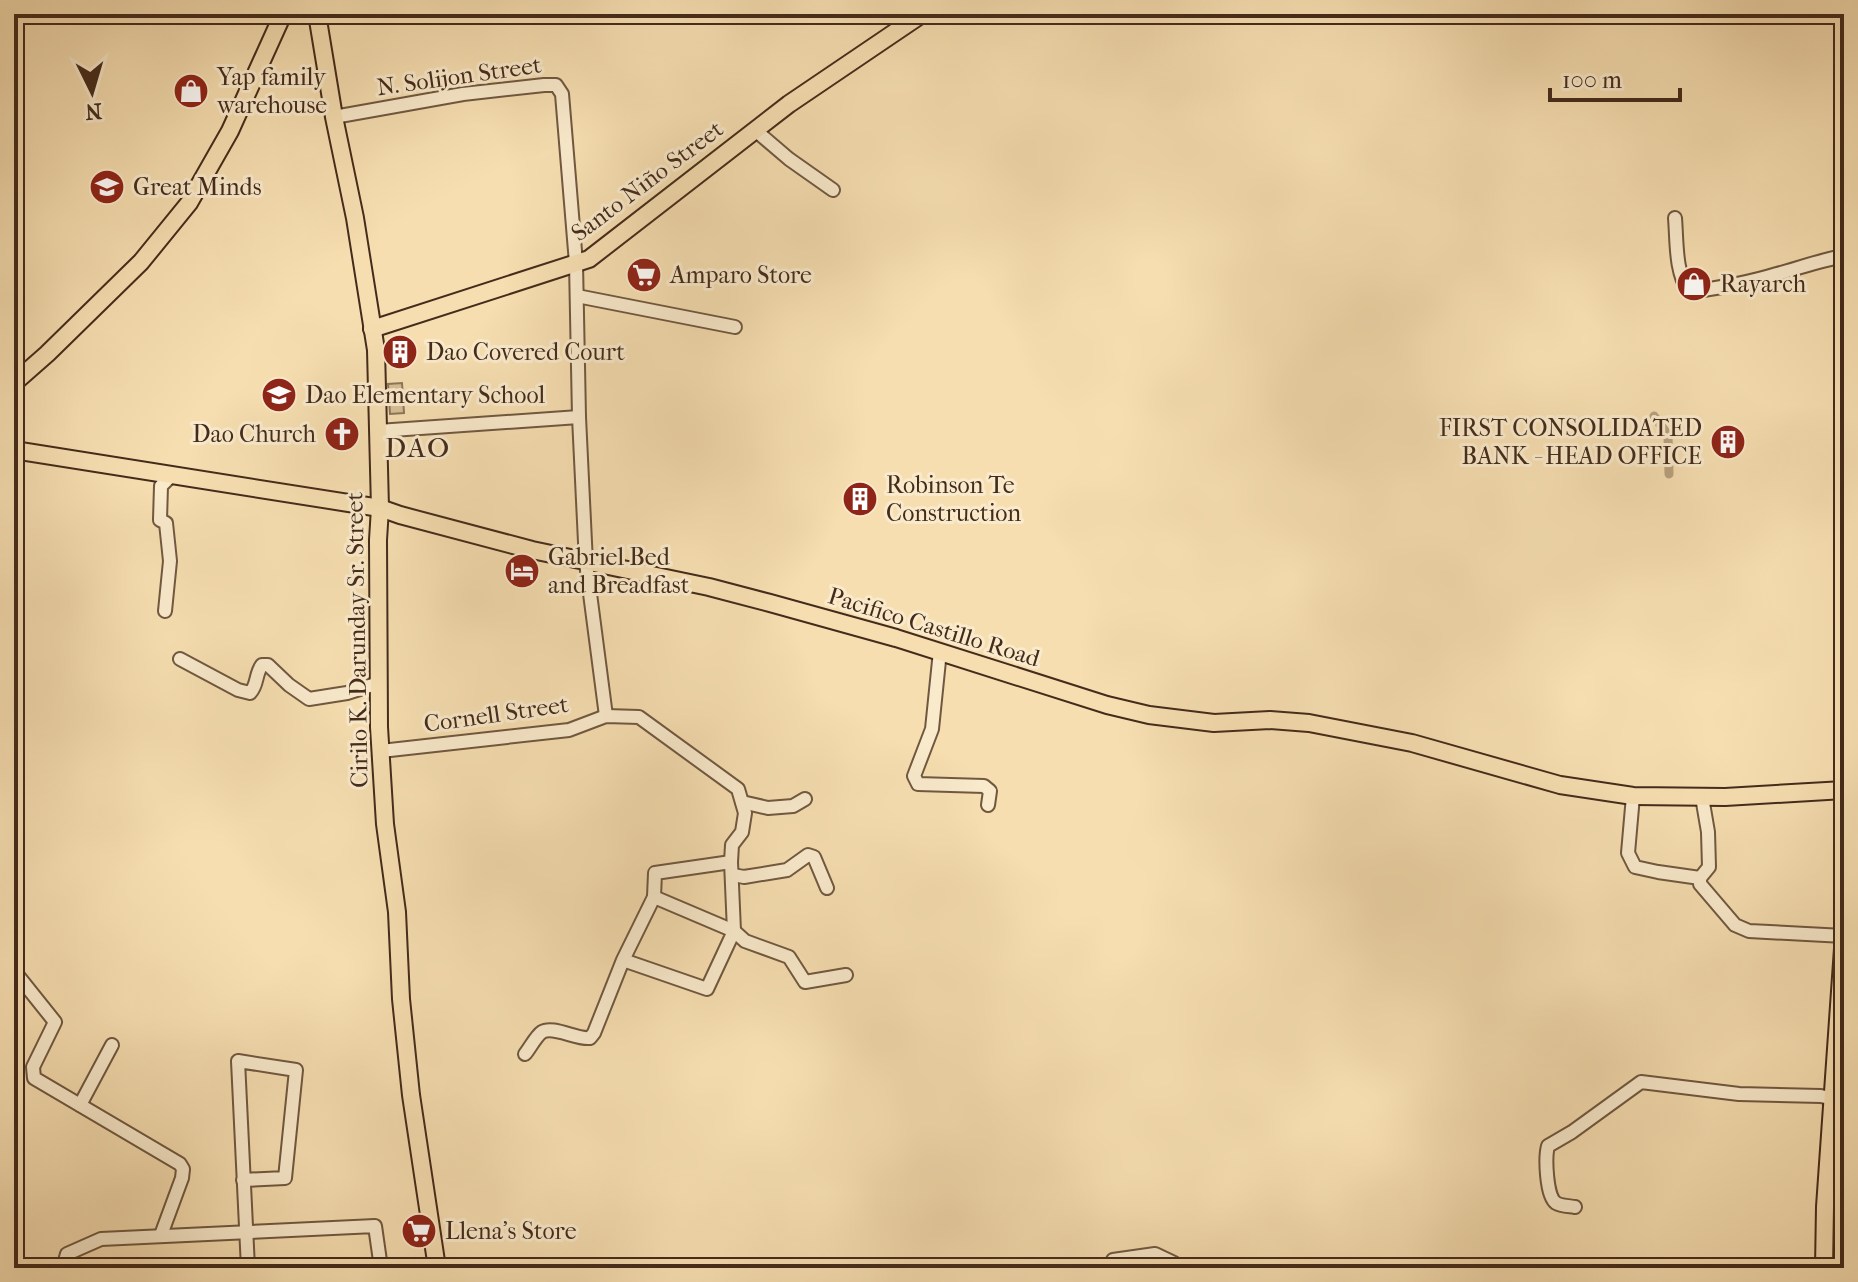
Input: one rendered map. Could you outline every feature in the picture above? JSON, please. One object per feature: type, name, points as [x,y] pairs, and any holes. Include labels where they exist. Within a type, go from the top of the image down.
[{"type":"main road","points":[[14,383],[141,262],[189,203],[230,131],[283,14]]},
{"type":"main road","name":"Cirilo K. Darunday Sr. Street","points":[[317,14],[376,350],[380,508],[379,683],[385,824],[397,912],[404,1026],[414,1112],[437,1268]]},
{"type":"main road","name":"Santo Niño Street","points":[[372,329],[589,259],[789,104],[922,14]]},
{"type":"main road","name":"Pacifico Castillo Road","points":[[14,450],[380,508],[586,563],[709,587],[770,603],[940,651],[1041,686],[1127,711],[1214,723],[1270,720],[1309,723],[1412,743],[1560,785],[1633,796],[1702,797],[1844,790]]},
{"type":"main road","points":[[1824,1268],[1835,1183],[1833,1099],[1842,1004],[1844,935]]},
{"type":"street","name":"N. Solijon Street","points":[[334,117],[463,94],[556,85],[562,94],[576,263]]},
{"type":"street","points":[[755,130],[833,190]]},
{"type":"street","points":[[1675,218],[1679,265],[1683,283],[1689,292],[1735,284],[1844,256]]},
{"type":"street","name":"Cornell Street","points":[[381,751],[569,730],[606,716],[586,563],[576,263]]},
{"type":"street","points":[[577,296],[735,327]]},
{"type":"street","points":[[378,431],[579,417]]},
{"type":"street","points":[[165,611],[170,561],[166,523],[160,520],[161,486],[173,474]]},
{"type":"street","points":[[940,651],[932,729],[914,776],[918,784],[984,786],[990,791],[988,805]]},
{"type":"street","points":[[180,659],[238,690],[250,693],[262,665],[268,665],[309,699],[347,693],[379,683]]},
{"type":"street","points":[[606,716],[639,717],[738,789],[745,813],[742,832],[732,845],[734,931],[707,989],[623,960]]},
{"type":"street","points":[[1633,796],[1628,853],[1635,867],[1700,878]]},
{"type":"street","points":[[1702,797],[1708,832],[1709,867],[1700,878],[1700,884],[1735,925],[1749,931],[1844,935]]},
{"type":"street","points":[[742,802],[768,808],[793,806],[805,799]]},
{"type":"street","points":[[525,1054],[542,1032],[550,1030],[584,1039],[594,1033],[623,960],[654,897],[655,873],[732,868],[744,877],[787,870],[808,855],[814,857],[827,888]]},
{"type":"street","points":[[654,897],[734,931],[745,941],[789,957],[805,982],[846,975]]},
{"type":"street","points":[[19,977],[55,1022],[33,1067],[34,1078],[180,1164],[183,1169],[161,1235]]},
{"type":"street","points":[[80,1105],[112,1045]]},
{"type":"street","points":[[243,1180],[285,1178],[296,1070],[238,1061],[243,1180],[248,1268]]},
{"type":"street","points":[[1575,1207],[1557,1204],[1552,1199],[1547,1174],[1548,1146],[1641,1082],[1739,1094],[1833,1099]]},
{"type":"street","points":[[63,1268],[67,1254],[101,1239],[375,1226],[381,1268]]},
{"type":"street","points":[[1109,1268],[1113,1260],[1155,1254],[1174,1263],[1175,1268]]},
{"type":"shaded area","points":[[402,383],[404,413],[390,414],[388,384]]},
{"type":"waterway","points":[[1654,416],[1668,435],[1669,474]]},
{"type":"place","name":"Yap family warehouse","points":[[191,91]]},
{"type":"place","name":"Great Minds","points":[[107,187]]},
{"type":"place","name":"Amparo Store","points":[[644,275]]},
{"type":"place","name":"Rayarch","points":[[1694,284]]},
{"type":"place","name":"Dao Covered Court","points":[[400,352]]},
{"type":"place","name":"Dao Elementary School","points":[[279,395]]},
{"type":"place","name":"Dao Church","points":[[342,434]]},
{"type":"place","name":"FIRST CONSOLIDATED BANK - HEAD OFFICE","points":[[1728,442]]},
{"type":"place","name":"Robinson Te Construction","points":[[860,499]]},
{"type":"place","name":"Gabriel Bed and Breadfast","points":[[522,571]]},
{"type":"place","name":"Llena's Store","points":[[419,1231]]},
{"type":"district","name":"DAO","points":[[418,447]]}]
